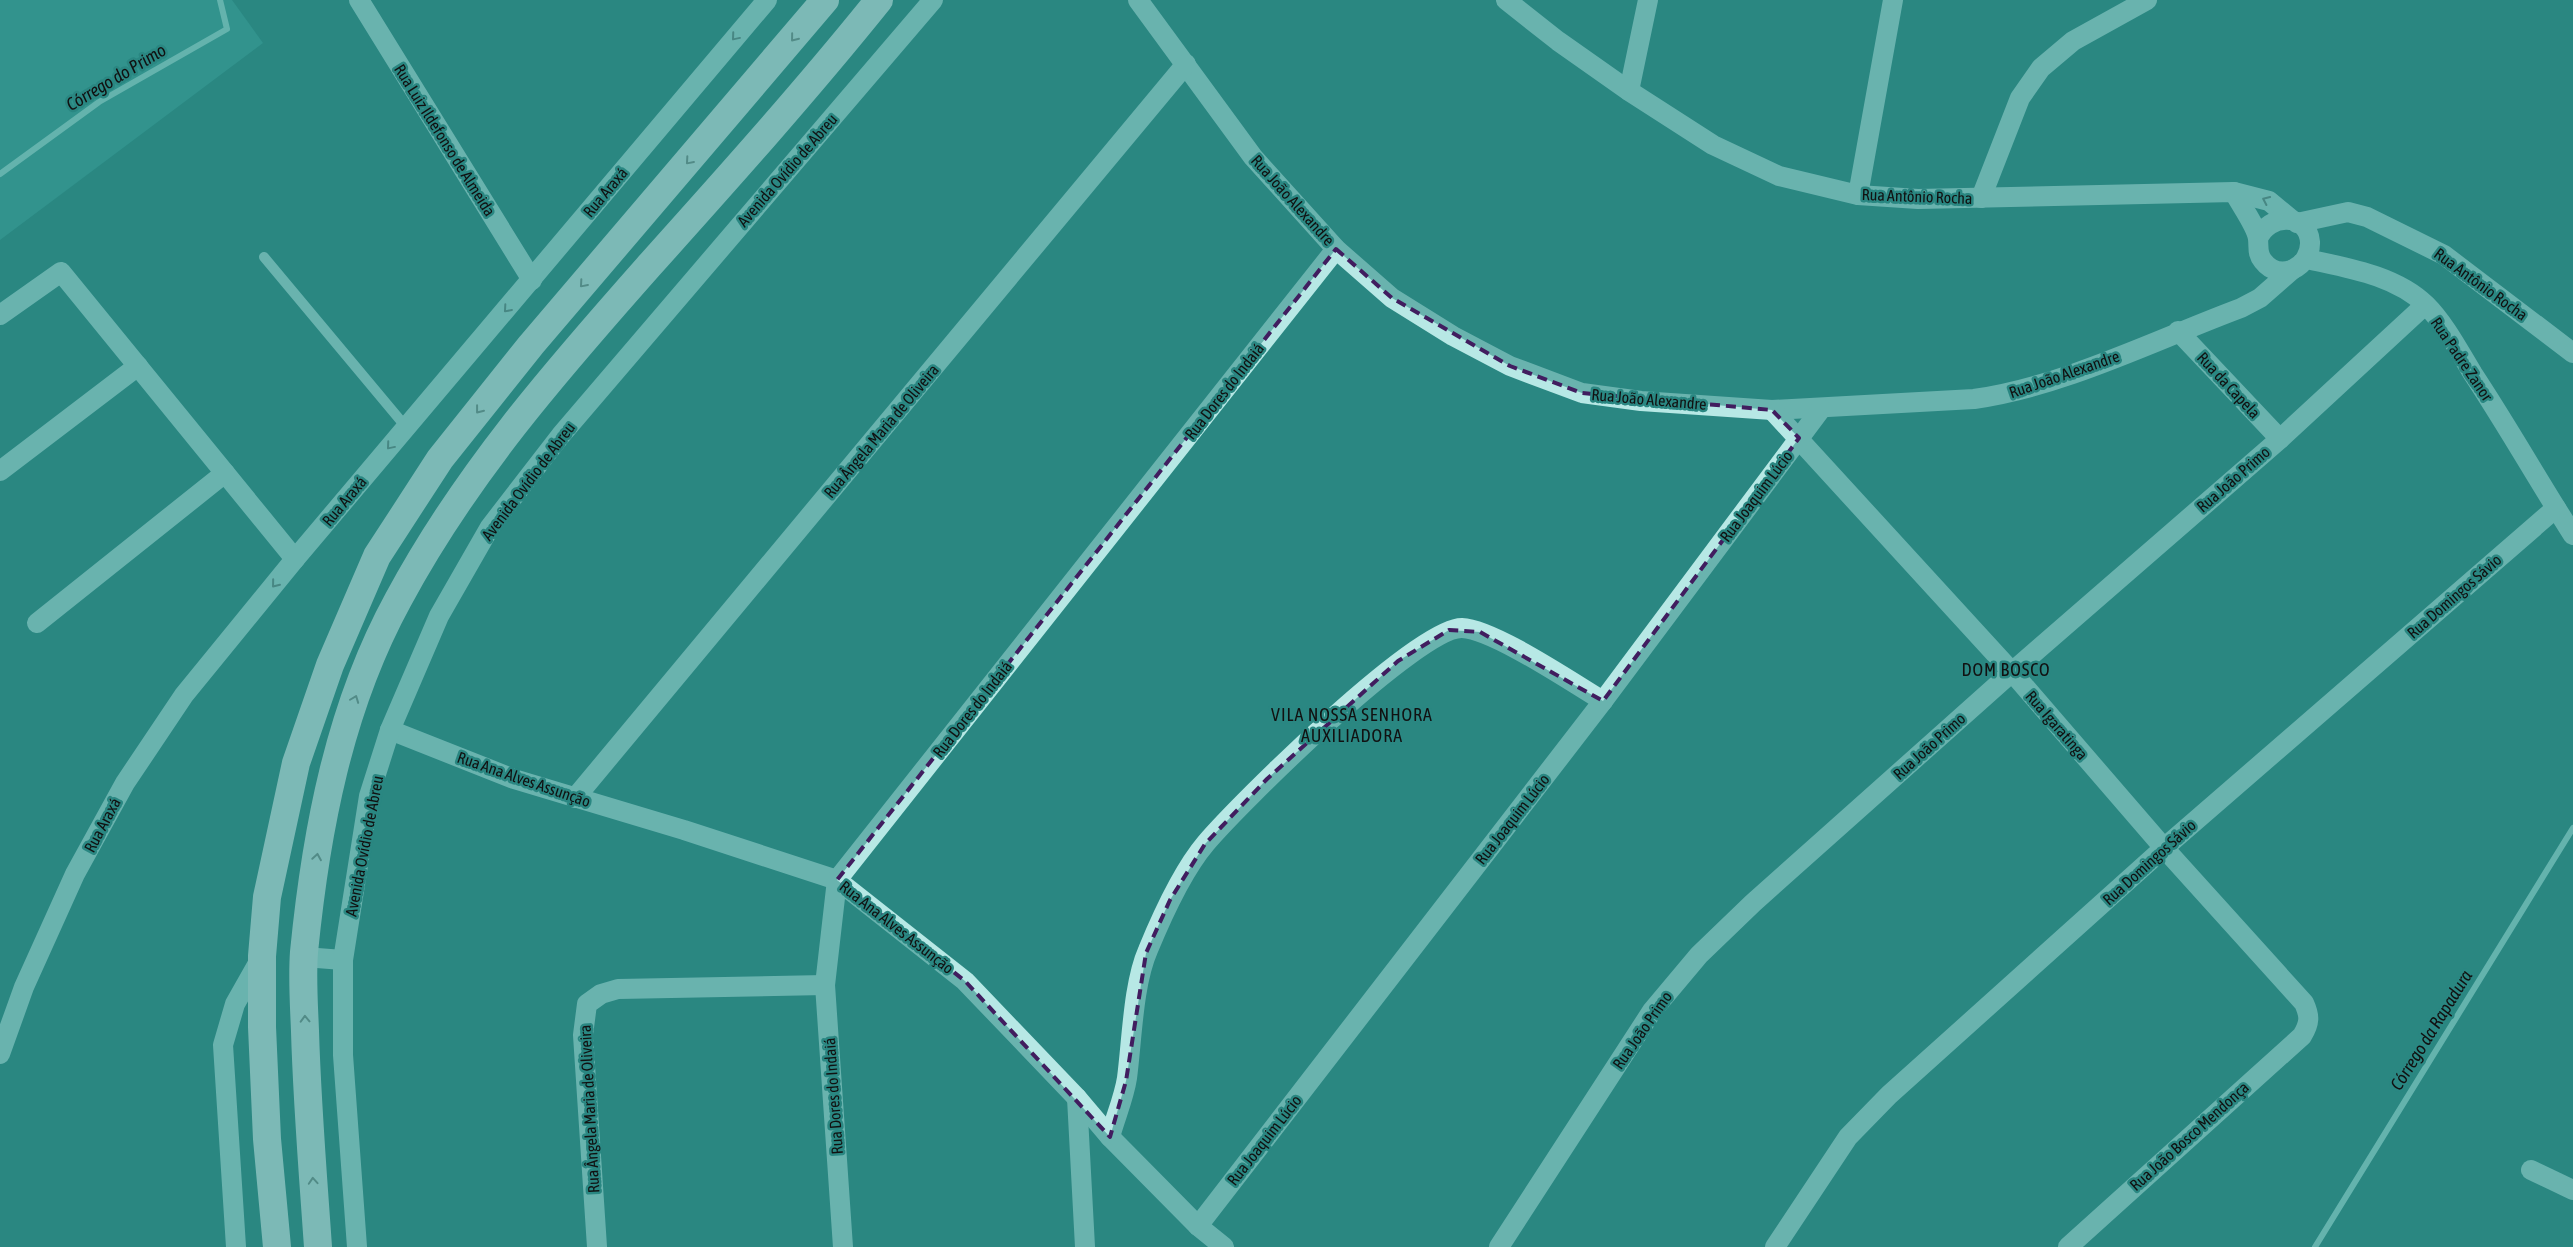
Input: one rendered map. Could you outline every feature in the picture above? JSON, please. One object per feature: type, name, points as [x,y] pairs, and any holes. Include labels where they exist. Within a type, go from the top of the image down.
[{"type":"main road","points":[[277,1247],[267,1139],[263,1055],[262,956],[267,897],[296,763],[330,665],[377,556],[440,459],[531,345],[825,0]]},
{"type":"main road","points":[[318,1247],[306,1078],[304,956],[327,795],[351,710],[397,601],[452,509],[509,429],[602,320],[816,78],[879,0]]},
{"type":"main road","points":[[275,1219],[316,1219]]},
{"type":"street","name":"Rua Luiz Ildefonso de Almeida","points":[[359,0],[532,280]]},
{"type":"street","name":"Rua Araxá","points":[[0,1054],[24,987],[75,874],[125,783],[184,696],[295,559],[766,0]]},
{"type":"street","name":"Avenida Ovídio de Abreu","points":[[357,1247],[343,1055],[343,960],[369,796],[390,730],[439,616],[490,527],[561,435],[933,0]]},
{"type":"street","name":"Rua João Alexandre","points":[[1138,0],[1253,157],[1336,249],[1392,298],[1453,336],[1510,366],[1582,393],[1641,401],[1772,410],[1974,399],[2005,395],[2072,374],[2260,298],[2300,265]]},
{"type":"street","name":"Rua Antônio Rocha","points":[[1506,0],[1558,41],[1629,92],[1713,145],[1780,176],[1858,195],[1918,199],[2234,192]]},
{"type":"street","points":[[1629,92],[1648,0]]},
{"type":"street","points":[[1858,195],[1892,0]]},
{"type":"street","points":[[1981,198],[2020,98],[2041,68],[2073,41],[2136,3]]},
{"type":"street","name":"Rua Ângela Maria de Oliveira","points":[[575,798],[1186,64]]},
{"type":"street","points":[[2234,192],[2269,201],[2305,229],[2310,239],[2310,249],[2300,265]]},
{"type":"street","name":"Rua Padre Zanor","points":[[2234,192],[2258,239],[2259,255],[2269,267],[2276,271],[2300,265],[2370,274],[2400,287],[2425,304],[2450,337],[2573,536]]},
{"type":"street","name":"Rua Antônio Rocha","points":[[2294,221],[2348,212],[2367,217],[2444,255],[2573,353]]},
{"type":"street","points":[[2258,239],[2264,228],[2274,221],[2294,221]]},
{"type":"street","name":"Rua Dores do Indaiá","points":[[843,1247],[825,984],[836,880],[1336,249]]},
{"type":"street","points":[[0,315],[61,272],[295,559]]},
{"type":"street","name":"Rua João Primo","points":[[1499,1247],[1652,1011],[1699,954],[1753,902],[2012,672],[2280,439],[2425,304]]},
{"type":"street","name":"Rua da Capela","points":[[2178,331],[2280,439]]},
{"type":"street","points":[[0,471],[138,366]]},
{"type":"street","name":"Rua Joaquim Lúcio","points":[[1198,1226],[1603,701],[1821,408]]},
{"type":"street","name":"Rua Igaratinga","points":[[1772,410],[2012,672],[2164,848],[2304,1003],[2308,1013],[2309,1024]]},
{"type":"street","points":[[37,623],[225,472]]},
{"type":"street","name":"Rua Domingos Sávio","points":[[1775,1247],[1848,1137],[1889,1095],[2164,848],[2556,508]]},
{"type":"street","points":[[1110,1137],[1126,1081],[1139,984],[1146,953],[1170,900],[1205,844],[1267,779],[1398,661],[1440,634],[1449,630],[1463,628],[1480,632],[1507,645],[1603,701]]},
{"type":"street","name":"Rua Ana Alves Assunção","points":[[390,730],[514,779],[836,880],[966,981],[1077,1098],[1110,1137],[1198,1226],[1224,1247]]},
{"type":"street","points":[[236,1247],[223,1045],[235,1004],[262,956]]},
{"type":"street","points":[[304,956],[343,960]]},
{"type":"street","name":"Rua Ângela Maria de Oliveira","points":[[597,1247],[583,1035],[587,1004],[601,994],[618,989],[825,984]]},
{"type":"street","name":"Rua João Bosco Mendonça","points":[[2068,1247],[2302,1036],[2309,1024]]},
{"type":"street","points":[[1077,1098],[1085,1247]]},
{"type":"street","points":[[2531,1170],[2573,1190]]},
{"type":"lane","points":[[264,257],[406,427]]},
{"type":"highlighted area","points":[[1336,249],[1392,298],[1510,366],[1582,393],[1772,410],[1799,438],[1603,701],[1480,632],[1449,630],[1398,661],[1267,779],[1205,844],[1170,900],[1146,953],[1126,1081],[1110,1137],[965,981],[837,880]]},
{"type":"green space","points":[[0,0],[232,0],[263,43],[0,240]]},
{"type":"waterway","name":"Córrego do Primo","points":[[0,174],[99,102],[227,29],[220,0]]},
{"type":"waterway","name":"Córrego da Rapadura","points":[[2315,1247],[2573,828]]},
{"type":"district","name":"DOM BOSCO","points":[[2006,669]]},
{"type":"district","name":"VILA NOSSA SENHORA AUXILIADORA","points":[[1352,724]]}]
